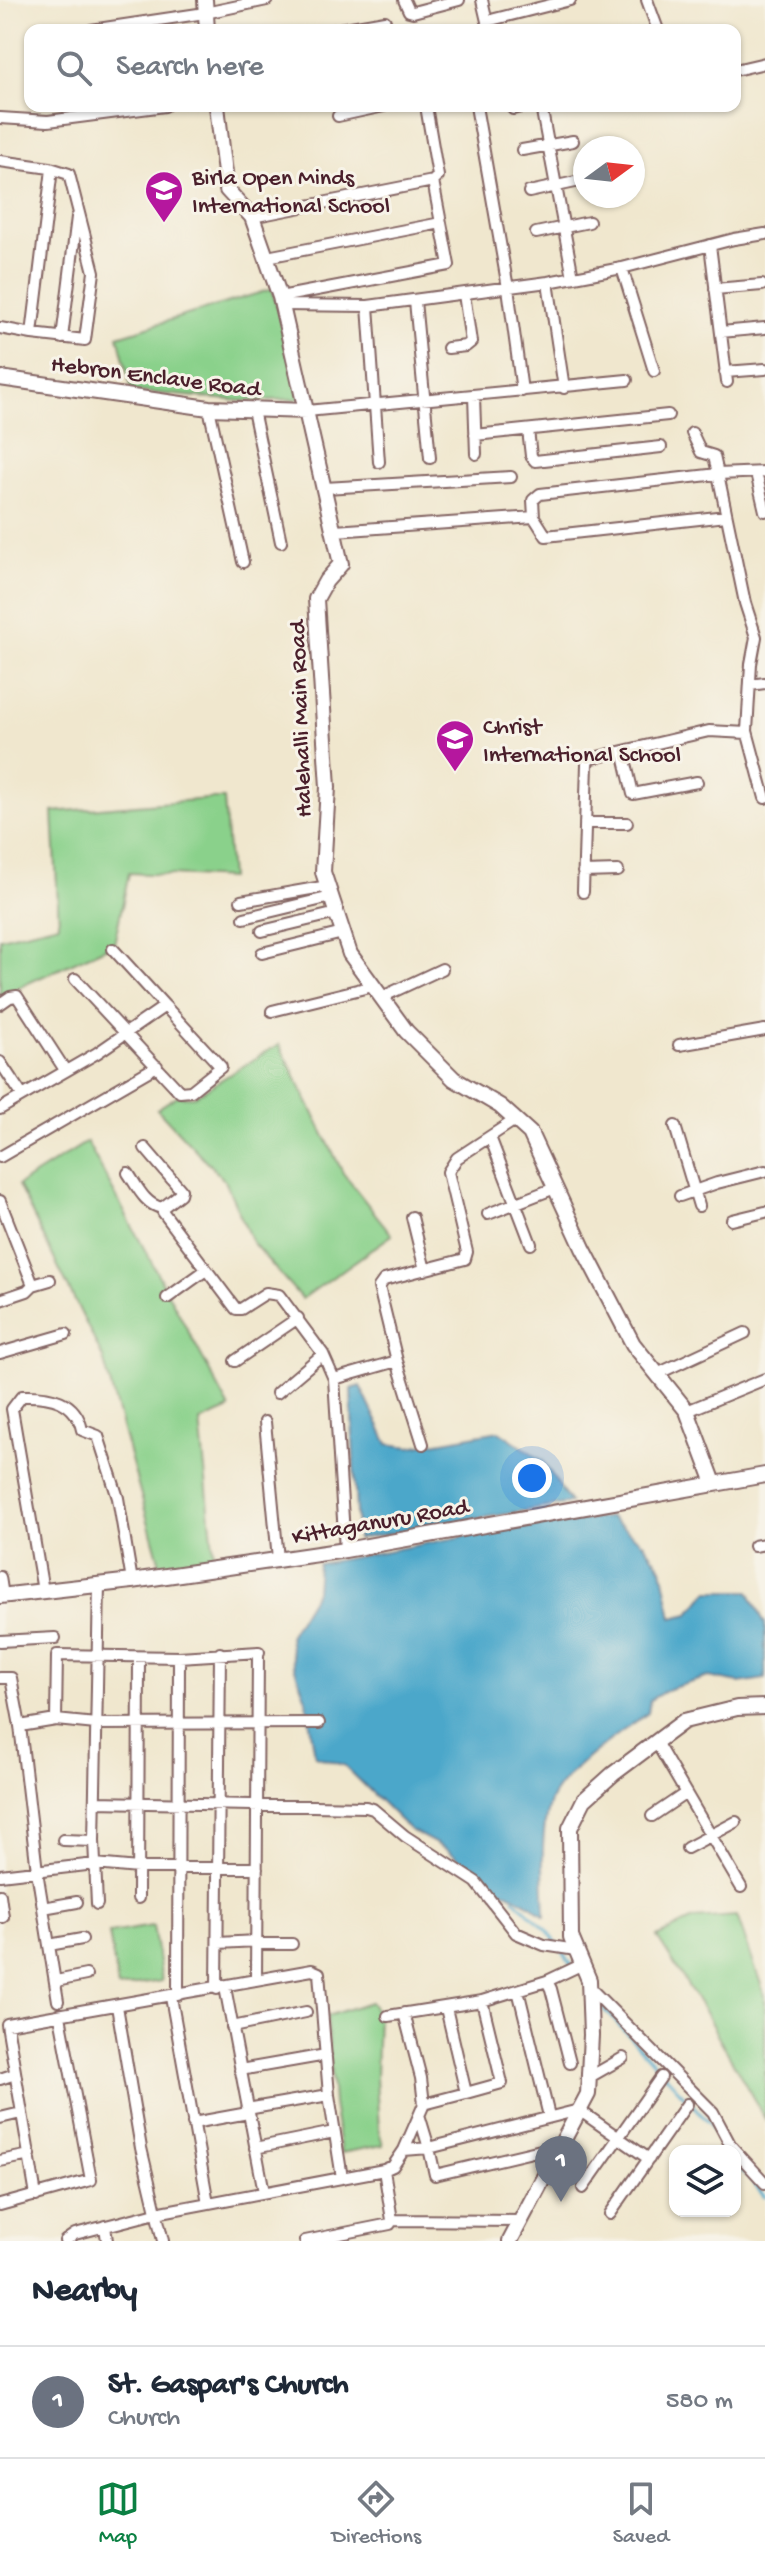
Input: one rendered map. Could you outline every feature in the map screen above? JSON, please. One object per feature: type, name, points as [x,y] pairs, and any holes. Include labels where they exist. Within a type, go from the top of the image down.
[{"type":"main road","name":"Halehalli Main Road","points":[[218,112],[227,190],[252,217],[281,301],[341,564],[316,599],[328,787],[323,872],[350,954],[406,1031],[454,1079],[500,1106],[530,1133],[633,1344],[687,1411],[714,1483]]},
{"type":"main road","name":"Hebron Enclave Road","points":[[0,378],[209,408],[307,411]]},
{"type":"main road","name":"Kittaganuru Road","points":[[2,1596],[132,1581],[345,1550],[765,1475]]},
{"type":"main road","points":[[510,2241],[588,2094],[591,2035],[589,1987],[571,1937],[570,1828],[584,1800],[613,1774],[684,1721],[737,1708],[765,1707]]},
{"type":"street","points":[[121,24],[205,7],[267,0]]},
{"type":"street","points":[[404,0],[413,12],[459,0]]},
{"type":"street","points":[[482,0],[488,24]]},
{"type":"street","points":[[494,24],[570,0]]},
{"type":"street","points":[[647,0],[656,24]]},
{"type":"street","points":[[373,24],[385,21]]},
{"type":"street","points":[[741,69],[765,63]]},
{"type":"street","points":[[0,118],[48,121],[118,112]]},
{"type":"street","points":[[338,116],[353,112]]},
{"type":"street","points":[[252,217],[433,181],[438,176],[427,112]]},
{"type":"street","points":[[477,112],[508,288],[522,391]]},
{"type":"street","points":[[542,112],[573,277]]},
{"type":"street","points":[[522,150],[573,141]]},
{"type":"street","points":[[0,161],[69,174],[94,272],[86,339],[0,328]]},
{"type":"street","points":[[32,334],[52,169]]},
{"type":"street","points":[[281,301],[449,265],[433,181]]},
{"type":"street","points":[[529,192],[573,182]]},
{"type":"street","points":[[62,338],[78,208]]},
{"type":"street","points":[[536,233],[589,222]]},
{"type":"street","points":[[267,257],[441,223]]},
{"type":"street","points":[[281,301],[368,306],[415,301],[622,268],[765,234]]},
{"type":"street","points":[[710,245],[726,377],[765,369]]},
{"type":"street","points":[[622,268],[654,371]]},
{"type":"street","points":[[548,282],[564,388]]},
{"type":"street","points":[[715,289],[762,285]]},
{"type":"street","points":[[448,348],[466,346],[471,342],[464,294]]},
{"type":"street","points":[[415,301],[430,458]]},
{"type":"street","points":[[368,306],[379,462]]},
{"type":"street","points":[[721,332],[765,328]]},
{"type":"street","points":[[307,411],[627,380]]},
{"type":"street","points":[[474,396],[476,454]]},
{"type":"street","points":[[209,408],[243,562]]},
{"type":"street","points":[[253,410],[281,542]]},
{"type":"street","points":[[475,435],[668,415]]},
{"type":"street","points":[[528,430],[531,456],[535,461],[661,447]]},
{"type":"street","points":[[692,433],[701,452],[714,456],[745,603],[756,637],[747,733],[762,778],[765,798]]},
{"type":"street","points":[[726,516],[546,536],[534,517],[533,500],[540,494],[760,472],[765,511]]},
{"type":"street","points":[[325,488],[511,477]]},
{"type":"street","points":[[335,531],[534,517]]},
{"type":"street","points":[[756,637],[765,627]]},
{"type":"street","points":[[750,685],[765,683]]},
{"type":"street","points":[[583,892],[588,761],[591,757],[709,731],[747,733]]},
{"type":"street","points":[[623,751],[633,794],[697,782]]},
{"type":"street","points":[[585,823],[627,823]]},
{"type":"street","points":[[583,872],[618,871]]},
{"type":"street","points":[[241,901],[330,892]]},
{"type":"street","points":[[244,918],[330,892]]},
{"type":"street","points":[[262,931],[337,913]]},
{"type":"street","points":[[262,953],[343,933]]},
{"type":"street","points":[[75,979],[180,1092],[185,1093],[221,1067],[113,949]]},
{"type":"street","points":[[272,1011],[377,992],[442,969]]},
{"type":"street","points":[[0,1004],[17,996],[65,1070]]},
{"type":"street","points":[[0,1109],[97,1053],[165,1006]]},
{"type":"street","points":[[679,1045],[765,1030]]},
{"type":"street","points":[[0,1062],[22,1095]]},
{"type":"street","points":[[0,1157],[157,1066]]},
{"type":"street","points":[[423,1444],[397,1361],[379,1287],[384,1280],[461,1262],[467,1256],[448,1172],[457,1158],[515,1120]]},
{"type":"street","points":[[675,1126],[699,1206]]},
{"type":"street","points":[[490,1137],[531,1244]]},
{"type":"street","points":[[128,1173],[148,1202],[156,1208],[162,1208],[180,1194],[181,1190],[145,1148]]},
{"type":"street","points":[[680,1196],[765,1171]]},
{"type":"street","points":[[488,1214],[555,1188]]},
{"type":"street","points":[[0,1201],[33,1285]]},
{"type":"street","points":[[162,1208],[236,1309],[270,1292],[279,1295],[323,1354],[334,1379],[345,1550]]},
{"type":"street","points":[[732,1220],[765,1212]]},
{"type":"street","points":[[412,1217],[425,1270]]},
{"type":"street","points":[[167,1298],[206,1270]]},
{"type":"street","points":[[0,1300],[50,1280]]},
{"type":"street","points":[[235,1361],[298,1318]]},
{"type":"street","points":[[657,1374],[745,1333]]},
{"type":"street","points":[[0,1353],[66,1334]]},
{"type":"street","points":[[277,1393],[323,1354]]},
{"type":"street","points":[[334,1379],[397,1361]]},
{"type":"street","points":[[687,1411],[765,1379]]},
{"type":"street","points":[[43,1591],[12,1409],[22,1396],[44,1396],[69,1405],[80,1417],[82,1430],[98,1436],[118,1498],[132,1581]]},
{"type":"street","points":[[265,1422],[278,1559]]},
{"type":"street","points":[[0,1577],[2,1596]]},
{"type":"street","points":[[97,1904],[94,1841],[99,1584]]},
{"type":"street","points":[[0,1641],[55,1638]]},
{"type":"street","points":[[56,1720],[57,1655],[179,1657],[259,1652],[256,1980]]},
{"type":"street","points":[[220,1653],[218,1943],[221,1988],[232,2027],[264,2192]]},
{"type":"street","points":[[138,1898],[139,1657]]},
{"type":"street","points":[[179,1657],[181,1803],[175,1996],[208,2203]]},
{"type":"street","points":[[0,1678],[11,1678],[20,1726],[37,1871],[58,2001]]},
{"type":"street","points":[[20,1726],[56,1720],[96,1724],[319,1723]]},
{"type":"street","points":[[656,1742],[741,1887]]},
{"type":"street","points":[[652,1816],[686,1793]]},
{"type":"street","points":[[95,1802],[258,1803],[373,1809],[405,1836],[476,1882],[516,1933],[544,1945],[576,1950]]},
{"type":"street","points":[[687,1848],[736,1822]]},
{"type":"street","points":[[63,1840],[94,1841]]},
{"type":"street","points":[[0,1875],[95,1864],[138,1868],[257,1868]]},
{"type":"street","points":[[0,1895],[3,1917],[0,1917]]},
{"type":"street","points":[[43,1908],[77,1902]]},
{"type":"street","points":[[49,1945],[82,1939]]},
{"type":"street","points":[[218,1943],[292,1944]]},
{"type":"street","points":[[388,2016],[482,2001],[547,1981],[583,1964]]},
{"type":"street","points":[[36,2196],[15,2074],[4,2035],[7,2024],[312,1970],[319,1971],[329,2095],[342,2178]]},
{"type":"street","points":[[56,1981],[86,1975]]},
{"type":"street","points":[[547,1981],[570,2063]]},
{"type":"street","points":[[589,1987],[713,2112],[731,2146],[765,2183]]},
{"type":"street","points":[[518,1990],[549,2116]]},
{"type":"street","points":[[424,2104],[502,2083],[482,2001]]},
{"type":"street","points":[[117,2006],[141,2148],[163,2241]]},
{"type":"street","points":[[446,2008],[466,2093]]},
{"type":"street","points":[[232,2027],[306,2012]]},
{"type":"street","points":[[65,2241],[75,2234],[156,2213],[393,2166],[420,2118],[424,2104],[421,2078],[404,2013]]},
{"type":"street","points":[[0,2205],[88,2182],[92,2177],[60,2016]]},
{"type":"street","points":[[240,2070],[326,2055]]},
{"type":"street","points":[[588,2078],[623,2058]]},
{"type":"street","points":[[0,2079],[15,2074]]},
{"type":"street","points":[[583,2188],[661,2077]]},
{"type":"street","points":[[193,2123],[329,2095]]},
{"type":"street","points":[[610,2214],[687,2104]]},
{"type":"street","points":[[404,2150],[429,2148],[579,2110],[649,2159]]},
{"type":"street","points":[[0,2118],[21,2113]]},
{"type":"street","points":[[420,2118],[435,2175],[562,2145]]},
{"type":"street","points":[[255,2148],[334,2132]]},
{"type":"street","points":[[0,2161],[30,2155]]},
{"type":"street","points":[[384,2170],[392,2220]]},
{"type":"street","points":[[305,2241],[386,2226],[392,2220],[521,2221]]},
{"type":"street","points":[[105,2226],[107,2241]]},
{"type":"green space","points":[[272,289],[300,399],[241,401],[132,391],[118,336]]},
{"type":"green space","points":[[224,799],[230,878],[129,873],[114,944],[0,996],[0,938],[59,924],[53,812]]},
{"type":"green space","points":[[279,1044],[343,1173],[392,1235],[302,1299],[252,1242],[225,1181],[157,1109],[177,1096],[193,1097]]},
{"type":"green space","points":[[87,1142],[230,1409],[200,1422],[214,1557],[161,1568],[103,1358],[18,1185]]},
{"type":"green space","points":[[737,1916],[765,1996],[765,2119],[704,2011],[657,1937],[693,1919]]},
{"type":"green space","points":[[153,1926],[162,1981],[118,1988],[109,1933]]},
{"type":"green space","points":[[370,2002],[378,2013],[376,2077],[379,2131],[383,2145],[341,2153],[333,2104],[327,2016]]},
{"type":"water","points":[[360,1386],[388,1444],[410,1447],[499,1431],[543,1461],[570,1503],[357,1539],[351,1389]]},
{"type":"water","points":[[610,1517],[644,1544],[662,1568],[672,1618],[689,1614],[708,1591],[749,1591],[765,1624],[765,1679],[739,1683],[708,1677],[669,1689],[650,1700],[648,1713],[577,1767],[555,1793],[546,1817],[543,1860],[545,1916],[528,1903],[494,1886],[446,1849],[410,1830],[345,1766],[315,1756],[306,1699],[293,1663],[289,1636],[316,1591],[318,1564],[481,1533]]},
{"type":"waterway","points":[[514,1899],[556,1942]]},
{"type":"waterway","points":[[563,1952],[572,1965]]},
{"type":"waterway","points":[[597,2001],[710,2124],[721,2145]]},
{"type":"waterway","points":[[741,2170],[765,2197]]},
{"type":"place","name":"Birla Open Minds International School","points":[[164,224]]},
{"type":"place","name":"Christ International School","points":[[455,773]]},
{"type":"place","name":"St. Gaspar's Church","points":[[561,2202]]}]
